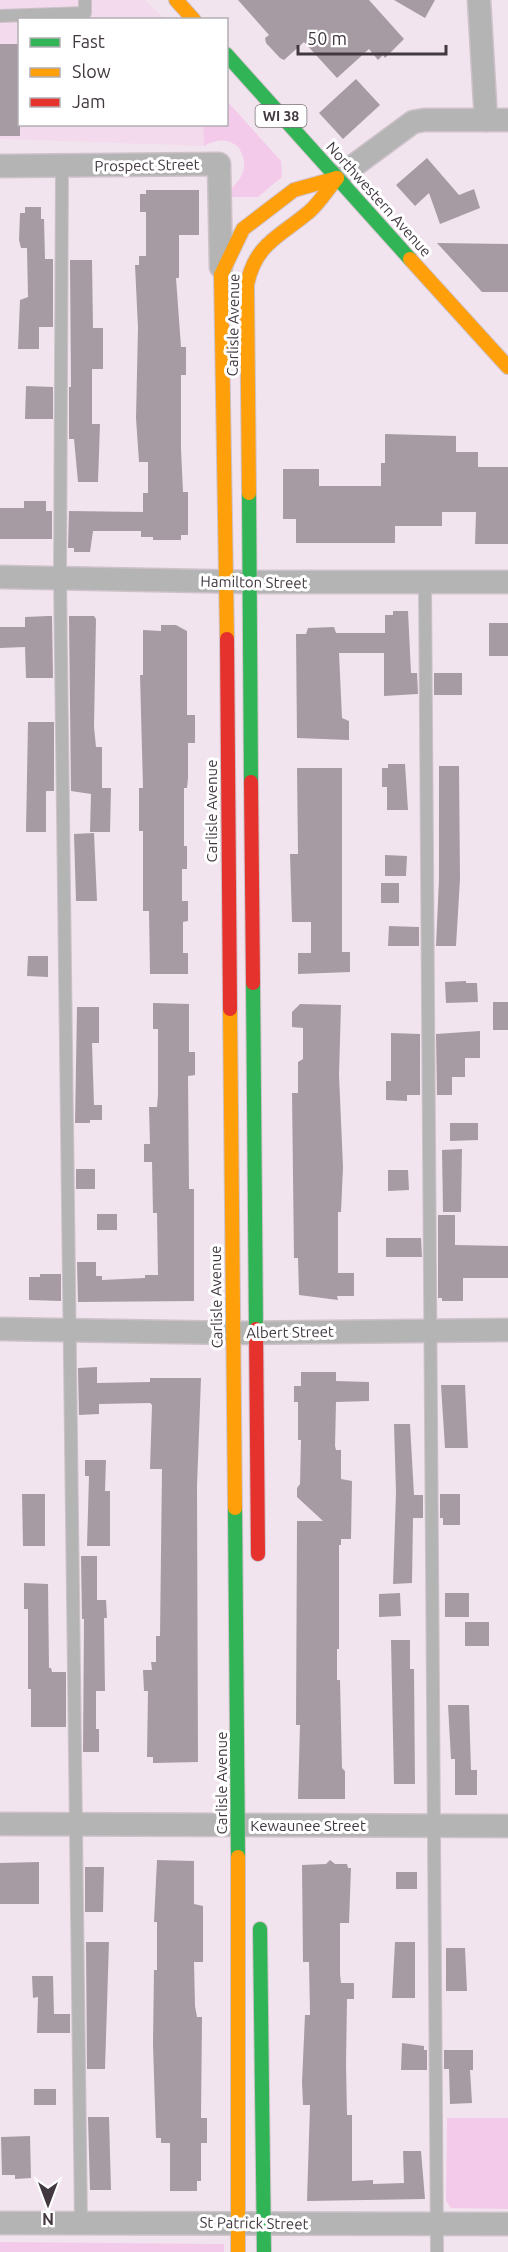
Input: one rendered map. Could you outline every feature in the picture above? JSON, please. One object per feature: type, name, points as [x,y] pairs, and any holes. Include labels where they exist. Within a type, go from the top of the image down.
[{"type":"street","points":[[176,0],[192,18]]},
{"type":"street","points":[[337,178],[413,122],[497,120],[479,0]]},
{"type":"street","name":"Northwestern Avenue","points":[[228,56],[508,367]]},
{"type":"street","name":"Prospect Street","points":[[0,166],[219,164],[221,275]]},
{"type":"street","name":"Carlisle Avenue","points":[[238,2252],[254,1824],[233,1333],[221,275],[243,229],[294,190],[337,178]]},
{"type":"street","name":"Carlisle Avenue","points":[[258,1572],[248,271],[259,250],[312,209],[337,178]]},
{"type":"street","name":"Hamilton Street","points":[[0,578],[226,582],[508,582]]},
{"type":"street","points":[[229,1002],[252,1002]]},
{"type":"street","name":"Albert Street","points":[[0,1329],[233,1333],[508,1330]]},
{"type":"street","name":"Kewaunee Street","points":[[0,1824],[508,1826]]},
{"type":"street","points":[[260,1918],[264,2252]]},
{"type":"street","name":"St Patrick Street","points":[[0,2223],[508,2224]]},
{"type":"lane","points":[[0,16],[85,13],[85,0]]},
{"type":"lane","points":[[62,167],[60,578],[81,2223]]},
{"type":"lane","points":[[425,582],[437,2252]]},
{"type":"shaded area","points":[[0,0],[145,0],[164,18],[18,18],[18,126],[203,126],[204,146],[0,139]]},
{"type":"shaded area","points":[[228,102],[281,161],[282,177],[258,197],[230,197],[230,190],[244,170],[244,160],[239,148],[231,142],[222,141],[204,146],[203,126],[228,126]]},
{"type":"shaded area","points":[[447,2118],[508,2118],[508,2209],[451,2208],[446,2201]]},
{"type":"shaded area","points":[[0,2242],[224,2244],[224,2252],[0,2252]]},
{"type":"building","points":[[238,0],[369,0],[404,39],[385,58],[383,55],[378,60],[369,49],[337,78],[304,42],[284,60],[280,58],[266,43],[265,38],[269,35]]},
{"type":"building","points":[[394,0],[435,0],[425,18]]},
{"type":"building","points":[[0,44],[18,44],[20,136],[0,136]]},
{"type":"building","points":[[356,79],[380,105],[343,139],[319,113]]},
{"type":"building","points":[[427,158],[459,195],[474,189],[480,208],[440,224],[429,193],[415,206],[396,185]]},
{"type":"building","points":[[146,190],[199,190],[199,235],[179,235],[179,278],[176,278],[181,347],[186,347],[186,375],[181,375],[181,449],[183,492],[188,492],[188,535],[181,535],[181,540],[153,540],[153,537],[141,537],[141,531],[93,531],[90,552],[74,552],[74,548],[68,548],[69,511],[143,512],[143,493],[148,493],[148,462],[139,462],[136,418],[138,328],[135,265],[139,265],[139,256],[146,256],[146,212],[140,212],[140,194],[146,194]]},
{"type":"building","points":[[25,207],[41,207],[41,219],[44,219],[45,259],[53,259],[53,327],[39,327],[39,349],[18,349],[20,300],[28,297],[27,248],[21,248],[19,240],[20,213],[25,213]]},
{"type":"building","points":[[437,243],[508,244],[508,292],[482,292]]},
{"type":"building","points":[[70,260],[92,260],[93,328],[103,328],[103,369],[92,369],[92,424],[100,424],[98,482],[78,482],[74,439],[69,439]]},
{"type":"building","points":[[26,386],[53,387],[53,419],[25,419]]},
{"type":"building","points":[[385,434],[456,436],[456,452],[478,452],[478,467],[508,467],[508,544],[475,544],[476,512],[442,512],[442,526],[395,526],[395,543],[296,543],[296,519],[283,519],[283,469],[319,469],[319,486],[381,486],[381,463],[385,463]]},
{"type":"building","points":[[24,501],[46,501],[46,511],[52,511],[52,539],[0,539],[0,508],[24,508]]},
{"type":"building","points":[[393,611],[408,611],[411,673],[417,673],[418,694],[384,696],[384,653],[339,653],[342,718],[349,721],[349,740],[297,738],[296,634],[306,634],[308,628],[334,627],[336,633],[385,633],[385,615],[393,615]]},
{"type":"building","points":[[52,616],[53,678],[26,678],[25,647],[0,648],[0,627],[25,627],[25,617]]},
{"type":"building","points":[[69,616],[94,616],[96,619],[94,727],[96,747],[102,747],[102,788],[111,788],[110,832],[90,832],[91,794],[71,791]]},
{"type":"building","points":[[489,623],[508,623],[508,656],[489,656]]},
{"type":"building","points":[[161,625],[176,625],[187,631],[187,715],[195,715],[195,743],[188,743],[188,778],[187,788],[184,788],[184,846],[187,846],[187,869],[182,869],[182,901],[188,901],[188,921],[183,922],[183,953],[188,953],[188,974],[150,974],[149,911],[143,911],[143,831],[139,831],[139,788],[143,788],[140,675],[143,675],[143,630],[161,631]]},
{"type":"building","points":[[434,673],[462,673],[462,695],[434,695]]},
{"type":"building","points":[[28,722],[54,722],[54,791],[46,791],[46,832],[26,832]]},
{"type":"building","points":[[388,764],[405,764],[408,810],[387,810],[387,787],[382,787],[382,768],[388,768]]},
{"type":"building","points":[[439,766],[459,766],[460,879],[456,946],[436,946],[439,879]]},
{"type":"building","points":[[297,768],[342,768],[342,952],[350,952],[350,972],[298,974],[298,953],[311,953],[311,922],[292,922],[290,854],[298,854]]},
{"type":"building","points":[[94,833],[97,901],[76,901],[74,834]]},
{"type":"building","points":[[385,855],[407,856],[406,876],[385,876]]},
{"type":"building","points":[[381,883],[399,883],[399,903],[381,903]]},
{"type":"building","points":[[389,926],[419,927],[419,946],[388,946]]},
{"type":"building","points":[[28,956],[48,956],[48,977],[27,976]]},
{"type":"building","points":[[466,981],[466,983],[477,983],[478,1002],[446,1003],[445,982]]},
{"type":"building","points":[[493,1002],[508,1002],[508,1030],[493,1030]]},
{"type":"building","points":[[153,1003],[189,1004],[189,1052],[195,1052],[195,1075],[188,1076],[189,1189],[194,1189],[194,1301],[78,1302],[77,1262],[96,1262],[96,1276],[102,1276],[102,1280],[145,1278],[145,1275],[158,1275],[157,1213],[153,1213],[152,1162],[144,1162],[144,1144],[150,1144],[149,1107],[157,1107],[158,1095],[158,1029],[153,1029]]},
{"type":"building","points":[[300,1004],[341,1005],[339,1075],[343,1167],[341,1212],[338,1212],[338,1273],[354,1273],[354,1296],[337,1296],[338,1300],[299,1295],[298,1258],[294,1258],[292,1093],[298,1093],[298,1062],[303,1059],[303,1028],[292,1027],[292,1012]]},
{"type":"building","points":[[77,1007],[99,1007],[99,1043],[92,1043],[94,1105],[102,1105],[102,1120],[90,1120],[90,1123],[75,1123]]},
{"type":"building","points":[[480,1031],[480,1058],[465,1058],[465,1077],[452,1077],[452,1095],[437,1095],[436,1034]]},
{"type":"building","points":[[391,1033],[420,1034],[420,1095],[407,1095],[407,1101],[386,1100],[386,1081],[391,1081]]},
{"type":"building","points":[[450,1123],[478,1123],[478,1140],[450,1141]]},
{"type":"building","points":[[462,1149],[461,1212],[443,1212],[442,1150]]},
{"type":"building","points":[[76,1169],[95,1169],[95,1189],[76,1189]]},
{"type":"building","points":[[388,1170],[408,1170],[409,1190],[388,1191]]},
{"type":"building","points":[[97,1214],[117,1214],[117,1230],[97,1230]]},
{"type":"building","points":[[438,1215],[455,1215],[455,1245],[508,1246],[508,1278],[463,1278],[463,1301],[442,1301],[442,1298],[438,1298]]},
{"type":"building","points":[[386,1238],[421,1238],[422,1257],[386,1257]]},
{"type":"building","points":[[40,1274],[61,1274],[61,1301],[29,1300],[29,1277],[40,1277]]},
{"type":"building","points":[[97,1367],[97,1383],[150,1382],[150,1378],[201,1378],[197,1486],[198,1762],[153,1763],[153,1757],[147,1757],[148,1691],[144,1691],[143,1670],[152,1670],[151,1662],[156,1662],[156,1636],[160,1636],[162,1469],[150,1469],[152,1405],[150,1403],[99,1404],[99,1414],[79,1415],[78,1368]]},
{"type":"building","points":[[301,1372],[336,1372],[336,1381],[369,1382],[369,1401],[336,1402],[335,1446],[336,1450],[341,1450],[341,1479],[352,1481],[351,1539],[341,1539],[341,1545],[339,1545],[337,1680],[340,1680],[345,1799],[298,1799],[300,1725],[296,1725],[297,1521],[323,1521],[297,1497],[297,1488],[300,1484],[301,1440],[298,1440],[298,1402],[294,1402],[294,1386],[301,1386]]},
{"type":"building","points":[[441,1385],[465,1385],[468,1448],[445,1448]]},
{"type":"building","points":[[394,1424],[410,1424],[414,1495],[423,1495],[423,1518],[413,1518],[412,1583],[393,1584],[396,1492]]},
{"type":"building","points":[[85,1460],[106,1460],[105,1491],[110,1491],[110,1546],[87,1546],[89,1476],[85,1476]]},
{"type":"building","points":[[22,1494],[45,1494],[45,1546],[23,1546]]},
{"type":"building","points":[[440,1494],[460,1494],[460,1525],[443,1525],[443,1518],[440,1518]]},
{"type":"building","points":[[81,1556],[97,1556],[97,1600],[106,1600],[107,1618],[104,1618],[105,1691],[96,1691],[96,1729],[99,1729],[99,1752],[83,1752],[84,1619],[82,1619]]},
{"type":"building","points":[[24,1583],[48,1584],[49,1668],[52,1672],[66,1672],[66,1727],[31,1727],[31,1689],[28,1689],[28,1609],[24,1609]]},
{"type":"building","points":[[400,1593],[401,1616],[379,1617],[379,1594]]},
{"type":"building","points":[[445,1593],[469,1593],[469,1617],[445,1617]]},
{"type":"building","points":[[465,1622],[489,1622],[489,1646],[465,1646]]},
{"type":"building","points":[[391,1640],[410,1640],[410,1669],[414,1669],[415,1784],[394,1784]]},
{"type":"building","points":[[448,1705],[469,1705],[471,1770],[477,1770],[477,1795],[455,1795],[455,1759],[451,1759]]},
{"type":"building","points":[[157,1860],[194,1861],[194,1904],[203,1906],[203,1962],[194,1962],[195,2006],[197,2017],[202,2017],[201,2118],[207,2118],[207,2143],[201,2143],[201,2181],[197,2181],[197,2191],[170,2191],[170,2143],[161,2143],[161,2138],[156,2138],[153,2044],[154,1970],[157,1970],[157,1922],[154,1922]]},
{"type":"building","points":[[330,1860],[335,1864],[347,1864],[348,1868],[351,1868],[349,1923],[340,1923],[340,1974],[341,1983],[354,1983],[354,1999],[347,1999],[346,2065],[347,2115],[352,2115],[352,2181],[373,2180],[373,2184],[404,2183],[403,2151],[421,2151],[425,2199],[307,2201],[310,2105],[303,2105],[302,2082],[305,2015],[310,2015],[309,1962],[303,1962],[302,1865],[326,1864]]},
{"type":"building","points":[[39,1862],[39,1904],[0,1904],[0,1863]]},
{"type":"building","points":[[85,1867],[104,1867],[103,1912],[85,1912]]},
{"type":"building","points":[[396,1872],[417,1872],[417,1889],[396,1889]]},
{"type":"building","points":[[86,1942],[109,1942],[105,2069],[87,2069]]},
{"type":"building","points":[[395,1942],[415,1942],[415,1998],[392,1998]]},
{"type":"building","points":[[446,1948],[465,1948],[467,1991],[446,1991]]},
{"type":"building","points":[[32,1976],[53,1976],[54,2014],[70,2014],[70,2033],[37,2033],[38,1997],[33,1998]]},
{"type":"building","points":[[402,2043],[424,2046],[424,2050],[427,2050],[427,2070],[401,2070]]},
{"type":"building","points":[[444,2050],[473,2050],[473,2070],[470,2070],[472,2103],[450,2104],[449,2069],[444,2069]]},
{"type":"building","points":[[34,2089],[56,2089],[56,2105],[34,2105]]},
{"type":"building","points":[[88,2117],[109,2117],[111,2190],[90,2190]]},
{"type":"building","points":[[30,2136],[31,2178],[15,2179],[15,2175],[2,2175],[1,2137]]},
{"type":"traffic: fast","points":[[228,56],[410,259]]},
{"type":"traffic: fast","points":[[249,493],[251,782]]},
{"type":"traffic: fast","points":[[253,983],[256,1329]]},
{"type":"traffic: fast","points":[[235,1508],[238,1857]]},
{"type":"traffic: fast","points":[[260,1929],[264,2252]]},
{"type":"traffic: slow","points":[[176,0],[192,18]]},
{"type":"traffic: slow","points":[[249,493],[247,285],[256,259],[263,250],[279,234],[310,211],[337,178]]},
{"type":"traffic: slow","points":[[227,639],[221,275],[243,229],[294,190],[337,178]]},
{"type":"traffic: slow","points":[[410,259],[508,367]]},
{"type":"traffic: slow","points":[[230,1009],[235,1508]]},
{"type":"traffic: slow","points":[[238,1857],[238,2252]]},
{"type":"traffic: jam","points":[[227,639],[230,1009]]},
{"type":"traffic: jam","points":[[251,782],[253,983]]},
{"type":"traffic: jam","points":[[256,1329],[258,1554]]}]
